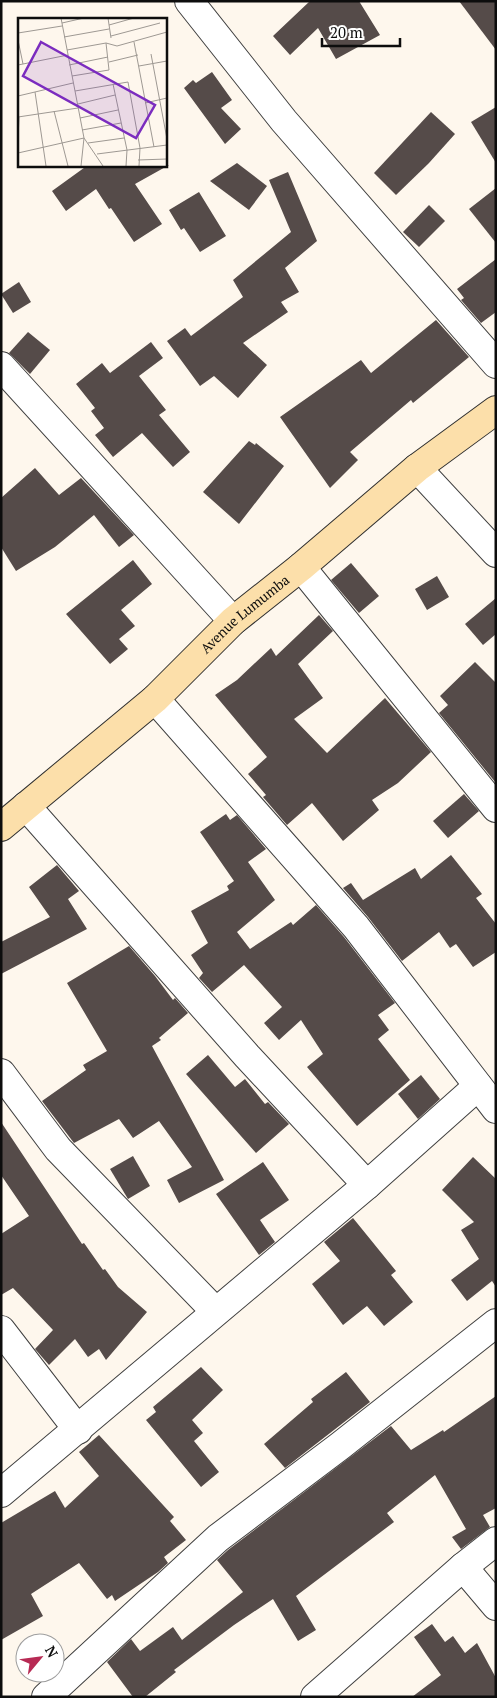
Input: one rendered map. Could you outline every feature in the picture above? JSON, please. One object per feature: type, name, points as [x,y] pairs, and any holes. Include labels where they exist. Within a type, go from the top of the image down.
[{"type":"main road","name":"Avenue Lumumba","points":[[1,827],[155,699],[233,621],[301,567],[417,468],[496,410]]},
{"type":"street","points":[[189,1],[284,121],[496,364]]},
{"type":"street","points":[[1,366],[233,621]]},
{"type":"street","points":[[417,468],[496,553]]},
{"type":"street","points":[[301,567],[496,808]]},
{"type":"street","points":[[155,699],[356,927],[496,1109]]},
{"type":"street","points":[[26,806],[247,1056],[367,1185]]},
{"type":"street","points":[[1,1073],[58,1149],[215,1311]]},
{"type":"street","points":[[1,1493],[367,1185],[478,1086]]},
{"type":"street","points":[[46,1697],[218,1538],[340,1446],[496,1323]]},
{"type":"street","points":[[1,1330],[78,1430]]},
{"type":"street","points":[[315,1697],[463,1567],[496,1541]]},
{"type":"street","points":[[463,1567],[496,1606]]},
{"type":"building","points":[[310,1],[359,1],[380,35],[336,59],[318,28],[290,55],[273,36]]},
{"type":"building","points":[[459,1],[496,1],[496,50]]},
{"type":"building","points":[[212,72],[232,100],[221,108],[241,129],[225,144],[184,88],[193,80],[196,83]]},
{"type":"building","points":[[496,107],[496,163],[471,122]]},
{"type":"building","points":[[431,112],[455,134],[396,195],[374,173]]},
{"type":"building","points":[[237,163],[267,186],[249,210],[210,181]]},
{"type":"building","points":[[169,165],[135,184],[162,224],[134,242],[96,189],[66,211],[52,191],[87,166]]},
{"type":"building","points":[[288,172],[317,241],[285,268],[299,292],[281,302],[288,312],[243,343],[267,365],[238,398],[214,376],[200,386],[167,341],[185,328],[191,336],[243,297],[233,280],[291,232],[269,180]]},
{"type":"building","points":[[496,188],[496,243],[469,209]]},
{"type":"building","points":[[199,192],[226,236],[200,252],[184,228],[181,230],[169,210]]},
{"type":"building","points":[[429,205],[445,221],[419,247],[403,232]]},
{"type":"building","points":[[496,259],[496,312],[481,323],[461,300],[464,298],[457,289]]},
{"type":"building","points":[[19,282],[31,302],[13,313],[1,294]]},
{"type":"building","points":[[436,320],[469,357],[413,403],[411,400],[350,452],[358,460],[330,488],[280,417],[361,360],[371,373]]},
{"type":"building","points":[[28,332],[50,350],[30,374],[9,353]]},
{"type":"building","points":[[151,342],[163,358],[139,376],[166,410],[159,415],[190,452],[173,467],[142,433],[113,457],[95,435],[104,428],[91,411],[95,408],[76,384],[102,363],[110,373]]},
{"type":"building","points":[[249,441],[255,445],[256,443],[284,466],[239,524],[203,492]]},
{"type":"building","points":[[35,468],[59,495],[81,478],[134,535],[119,547],[94,515],[55,547],[16,571],[1,547],[1,498]]},
{"type":"building","points":[[133,560],[152,584],[121,610],[135,626],[119,639],[128,649],[110,664],[66,614]]},
{"type":"building","points":[[351,563],[379,596],[359,613],[331,580]]},
{"type":"building","points":[[437,576],[449,597],[427,610],[415,589]]},
{"type":"building","points":[[496,598],[496,634],[483,645],[465,624]]},
{"type":"building","points":[[319,615],[333,631],[298,664],[323,698],[294,719],[327,753],[385,698],[431,752],[398,783],[372,800],[379,810],[343,841],[312,803],[287,825],[263,797],[266,795],[248,774],[267,757],[215,695],[237,680],[271,648],[276,656]]},
{"type":"building","points":[[475,662],[496,683],[496,783],[439,713],[448,705],[440,696]]},
{"type":"building","points":[[464,794],[479,811],[448,838],[433,821]]},
{"type":"building","points":[[226,814],[230,820],[237,815],[266,849],[248,862],[275,900],[237,932],[250,949],[291,922],[293,925],[316,905],[344,937],[395,1003],[378,1015],[389,1030],[378,1039],[410,1080],[357,1126],[307,1067],[323,1054],[301,1020],[279,1040],[264,1023],[282,1007],[244,965],[212,992],[199,978],[203,973],[191,955],[208,943],[191,911],[229,890],[227,886],[234,881],[200,832]]},
{"type":"building","points":[[451,855],[482,894],[476,898],[496,924],[496,952],[473,967],[456,944],[450,948],[439,932],[402,961],[343,888],[351,883],[363,900],[415,868],[421,879]]},
{"type":"building","points":[[57,865],[79,891],[68,899],[87,929],[1,974],[1,942],[50,917],[29,887]]},
{"type":"building","points":[[129,946],[173,1000],[175,998],[188,1013],[159,1038],[161,1040],[152,1046],[224,1180],[179,1203],[167,1180],[192,1167],[159,1121],[133,1138],[119,1119],[74,1143],[42,1101],[86,1070],[83,1065],[107,1051],[67,983]]},
{"type":"building","points":[[208,1055],[235,1087],[245,1079],[265,1104],[268,1102],[289,1124],[256,1153],[186,1074]]},
{"type":"building","points":[[421,1075],[440,1099],[418,1119],[398,1094]]},
{"type":"building","points":[[1,1122],[82,1244],[84,1243],[118,1287],[147,1312],[106,1360],[99,1349],[88,1357],[75,1339],[49,1365],[35,1349],[53,1330],[13,1288],[1,1295],[1,1234],[29,1216],[1,1175]]},
{"type":"building","points":[[133,1156],[150,1186],[128,1199],[110,1169]]},
{"type":"building","points":[[473,1157],[496,1179],[496,1287],[492,1281],[467,1301],[451,1280],[479,1259],[461,1230],[474,1222],[442,1190]]},
{"type":"building","points":[[263,1162],[289,1200],[260,1220],[275,1242],[259,1255],[216,1194]]},
{"type":"building","points":[[353,1218],[396,1271],[391,1275],[413,1302],[384,1326],[367,1306],[343,1325],[312,1284],[340,1261],[324,1242]]},
{"type":"building","points":[[201,1367],[223,1390],[192,1420],[203,1433],[194,1441],[219,1472],[201,1487],[146,1420],[156,1412],[153,1407]]},
{"type":"building","points":[[346,1372],[370,1402],[285,1468],[264,1444],[313,1402],[311,1399]]},
{"type":"building","points":[[496,1396],[496,1508],[483,1515],[490,1527],[461,1549],[452,1537],[466,1529],[435,1475],[387,1513],[394,1522],[296,1596],[316,1630],[298,1641],[273,1599],[234,1625],[174,1670],[176,1672],[145,1697],[133,1697],[107,1662],[131,1639],[140,1651],[173,1627],[182,1640],[243,1592],[217,1560],[228,1550],[391,1426],[411,1450],[443,1430],[444,1432]]},
{"type":"building","points":[[99,1435],[174,1517],[170,1521],[186,1540],[164,1557],[168,1563],[158,1572],[115,1601],[112,1595],[107,1599],[79,1563],[31,1594],[43,1616],[1,1640],[1,1523],[55,1491],[65,1508],[99,1476],[79,1452]]},
{"type":"building","points":[[432,1624],[445,1642],[453,1636],[465,1653],[477,1643],[496,1678],[496,1697],[412,1697],[441,1675],[414,1637]]}]
